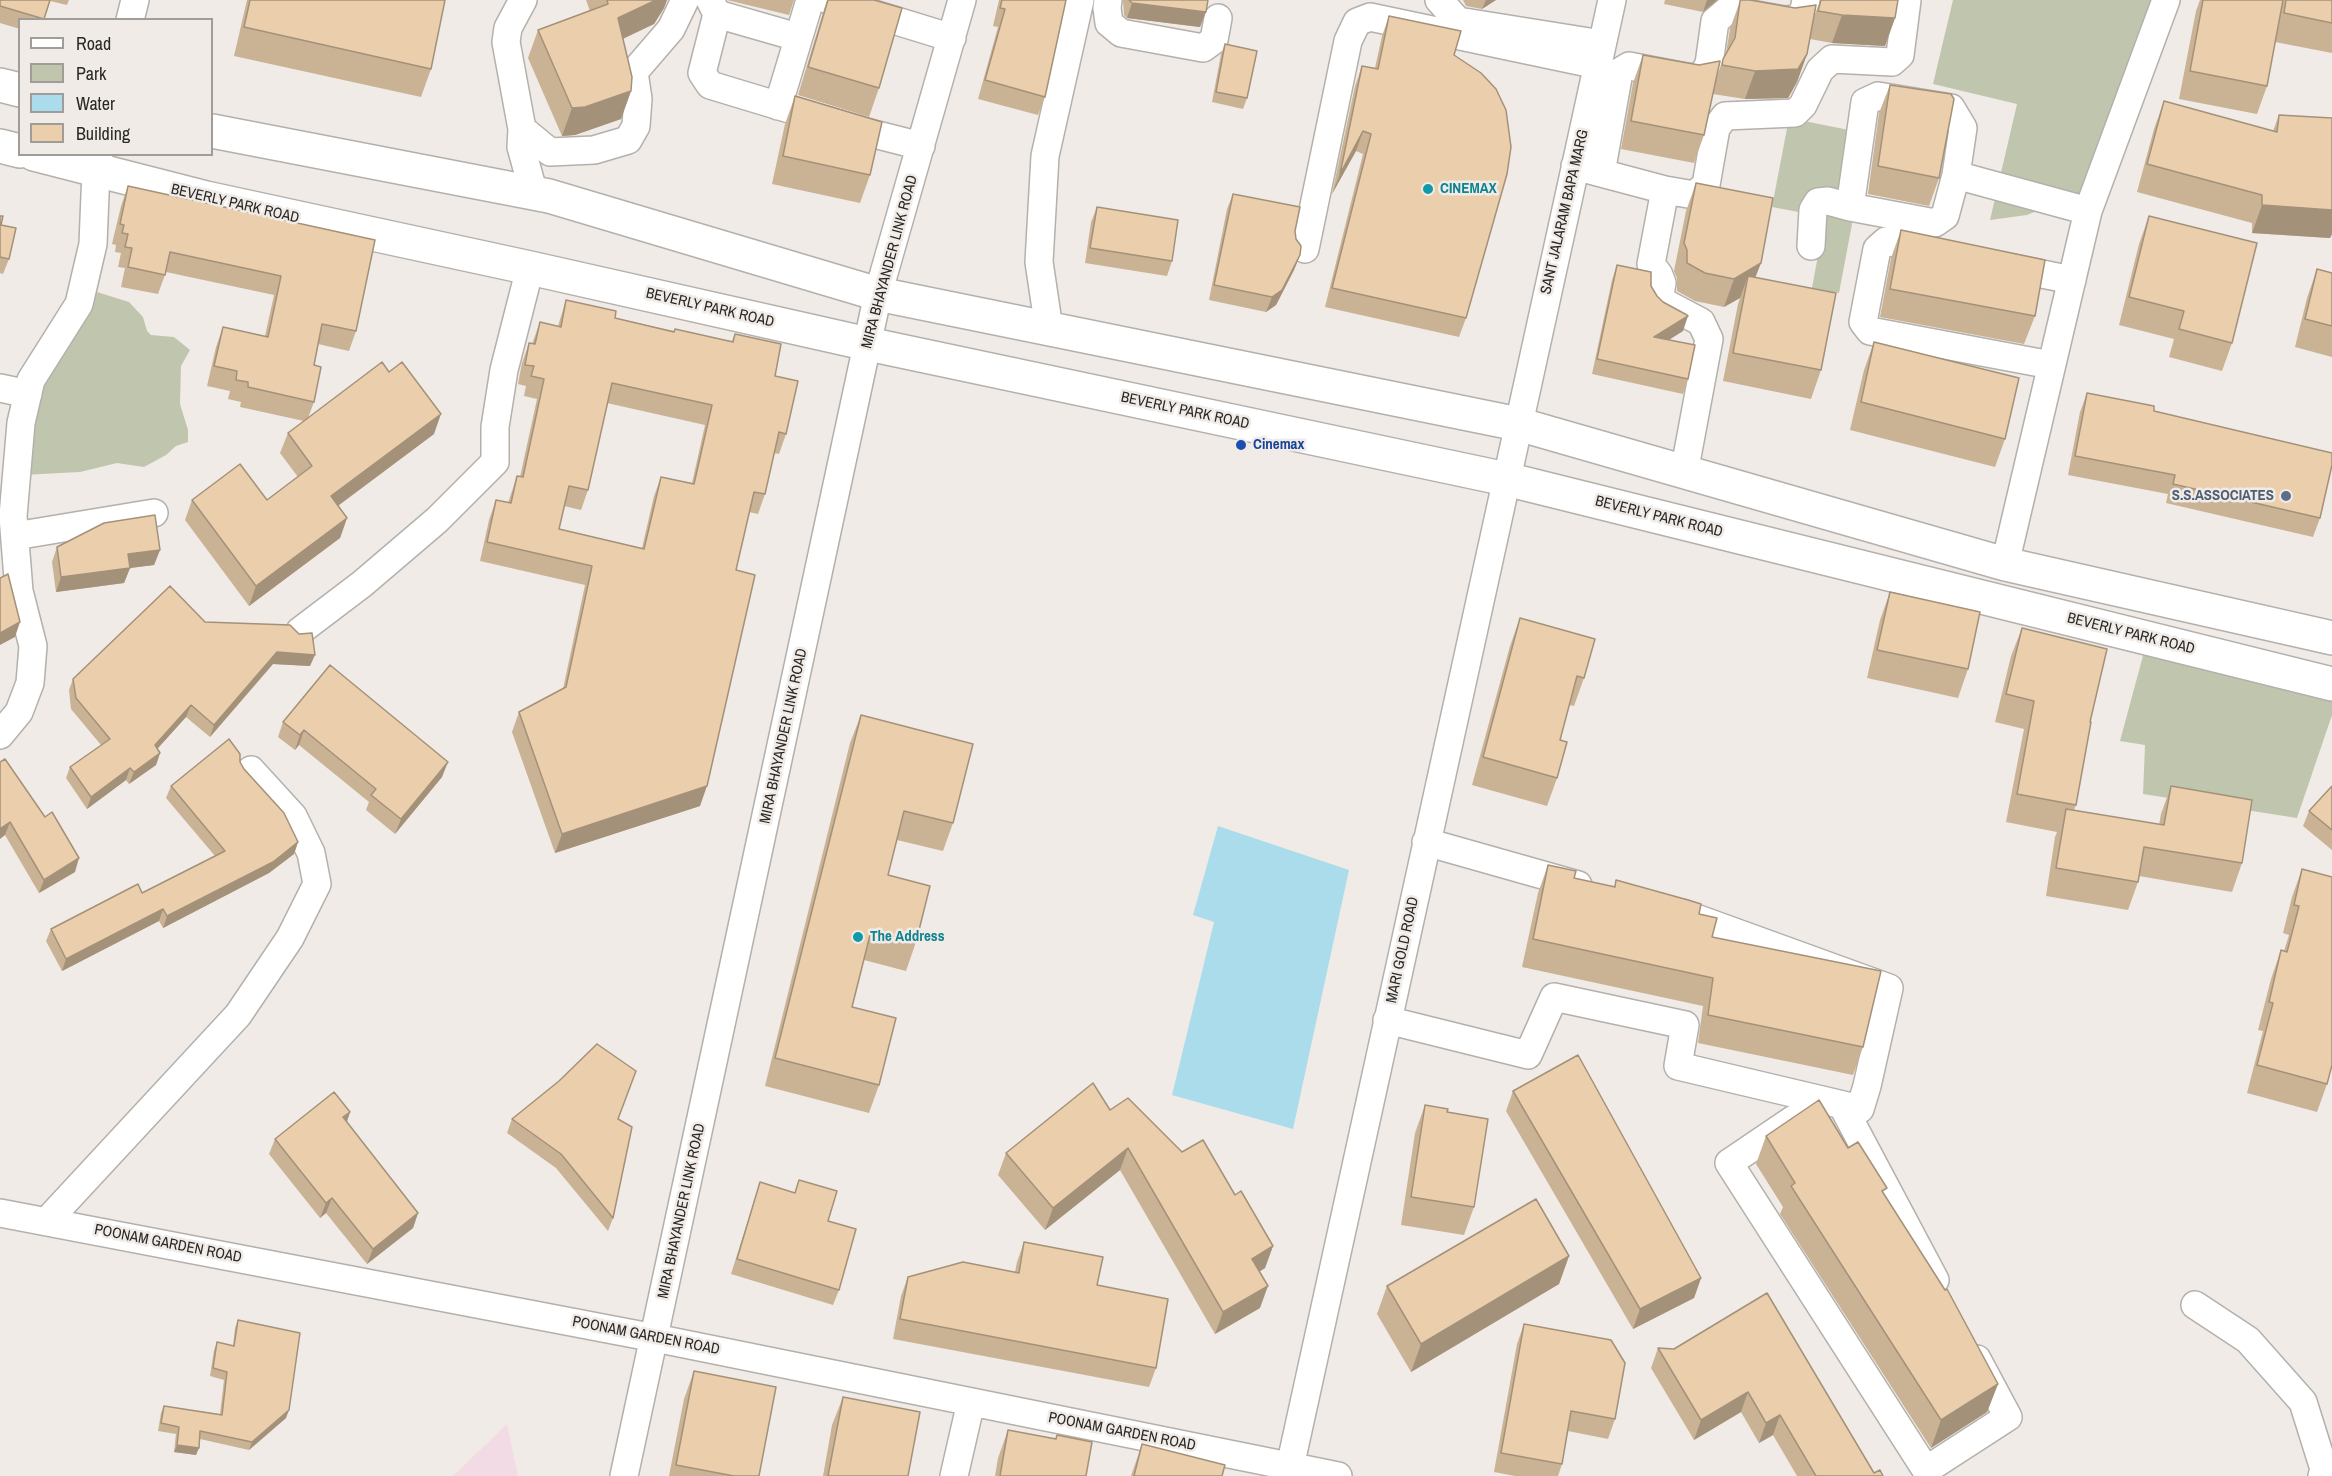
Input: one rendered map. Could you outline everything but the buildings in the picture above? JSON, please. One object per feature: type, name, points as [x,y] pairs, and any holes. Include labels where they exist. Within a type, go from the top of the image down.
[{"type":"main road","points":[[0,85],[18,90]]},
{"type":"main road","points":[[213,131],[534,194],[878,294],[1518,424],[2005,564],[2332,638]]},
{"type":"main road","points":[[0,146],[18,150]]},
{"type":"main road","name":"BEVERLY PARK ROAD","points":[[49,156],[98,162],[206,198],[868,344],[1506,479],[2332,684]]},
{"type":"street","points":[[130,18],[135,0]]},
{"type":"street","points":[[523,0],[508,28],[506,42],[522,129],[521,147],[534,194]]},
{"type":"street","points":[[522,129],[550,152],[594,150],[628,140],[636,126],[638,99],[634,72],[671,29],[685,0]]},
{"type":"street","points":[[778,106],[810,0]]},
{"type":"street","points":[[828,0],[952,38]]},
{"type":"street","name":"MIRA BHAYANDER LINK ROAD","points":[[624,1476],[878,294],[962,0]]},
{"type":"street","points":[[1049,329],[1039,262],[1046,156],[1080,0]]},
{"type":"street","points":[[1108,0],[1109,23],[1121,33],[1203,48],[1214,40],[1218,18]]},
{"type":"street","points":[[1438,0],[1458,21],[1600,55]]},
{"type":"street","name":"SANT JALARAM BAPA MARG","points":[[1518,424],[1588,170],[1600,55],[1612,0]]},
{"type":"street","points":[[1806,0],[1804,10],[1798,19],[1784,20],[1728,10],[1715,21],[1709,64],[1703,75],[1691,78],[1629,66],[1619,72],[1588,170],[1694,195],[1706,184],[1716,128],[1725,116],[1795,114],[1803,105],[1820,70],[1832,59],[1892,62],[1900,55],[1907,0]]},
{"type":"street","points":[[2005,564],[2088,211],[2166,0]]},
{"type":"street","points":[[797,37],[713,7],[702,73],[710,85],[862,131],[921,146]]},
{"type":"street","points":[[1305,249],[1348,41],[1357,22],[1370,16],[1600,55]]},
{"type":"street","points":[[1811,246],[1813,210],[1818,202],[1828,201],[1850,207],[1935,223],[1945,216],[1956,175],[1963,128],[1951,108],[1878,96],[1865,102],[1850,207]]},
{"type":"street","points":[[0,735],[19,712],[30,683],[33,646],[19,591],[9,582],[15,536],[13,516],[21,423],[32,380],[79,304],[93,244],[98,162]]},
{"type":"street","points":[[1956,175],[2088,211]]},
{"type":"street","points":[[1665,190],[1651,264],[1662,283],[1660,294],[1665,303],[1701,322],[1709,339],[1684,473]]},
{"type":"street","points":[[1954,255],[1886,241],[1877,249],[1863,322],[1870,331],[2051,365]]},
{"type":"street","points":[[1988,262],[2072,280]]},
{"type":"street","points":[[300,631],[362,584],[429,527],[495,462],[495,427],[504,369],[530,268]]},
{"type":"street","points":[[0,388],[28,394]]},
{"type":"street","name":"MARI GOLD ROAD","points":[[1289,1471],[1518,424]]},
{"type":"street","points":[[15,536],[154,513]]},
{"type":"street","points":[[47,1221],[238,1015],[290,938],[317,884],[311,853],[292,816],[251,770]]},
{"type":"street","points":[[1426,842],[1606,892]]},
{"type":"street","points":[[1387,1020],[1528,1055],[1554,997],[1685,1025],[1678,1066],[1860,1109],[1889,988],[1661,907]]},
{"type":"street","points":[[1832,1102],[1947,1302]]},
{"type":"street","points":[[1832,1102],[1729,1163],[1926,1470],[2008,1417],[1964,1334]]},
{"type":"street","name":"POONAM GARDEN ROAD","points":[[0,1213],[655,1338],[971,1402],[1289,1471],[1338,1476]]},
{"type":"street","points":[[2196,1305],[2248,1340],[2303,1402],[2324,1469],[2322,1476]]},
{"type":"street","points":[[954,1476],[971,1402]]},
{"type":"shaded area","points":[[507,1424],[518,1476],[453,1476]]},
{"type":"green space","points":[[1953,0],[2152,0],[2108,183],[2027,215],[1990,220],[2017,104],[1933,84]]},
{"type":"green space","points":[[1789,118],[1869,134],[1839,293],[1812,288],[1825,217],[1772,207]]},
{"type":"green space","points":[[97,292],[129,302],[143,317],[147,331],[151,335],[174,337],[190,350],[181,366],[180,404],[188,430],[188,442],[176,446],[166,455],[144,467],[117,463],[80,472],[23,475],[36,393],[86,315]]},
{"type":"green space","points":[[2144,652],[2332,698],[2332,715],[2297,818],[2143,794],[2145,745],[2120,741]]},
{"type":"water","points":[[1218,826],[1349,870],[1293,1129],[1172,1095],[1214,922],[1193,915]]},
{"type":"place","name":"CINEMAX","points":[[1428,189]]},
{"type":"place","name":"Cinemax","points":[[1241,445]]},
{"type":"place","name":"S.S.ASSOCIATES","points":[[2286,496]]},
{"type":"place","name":"The Address","points":[[858,937]]}]
